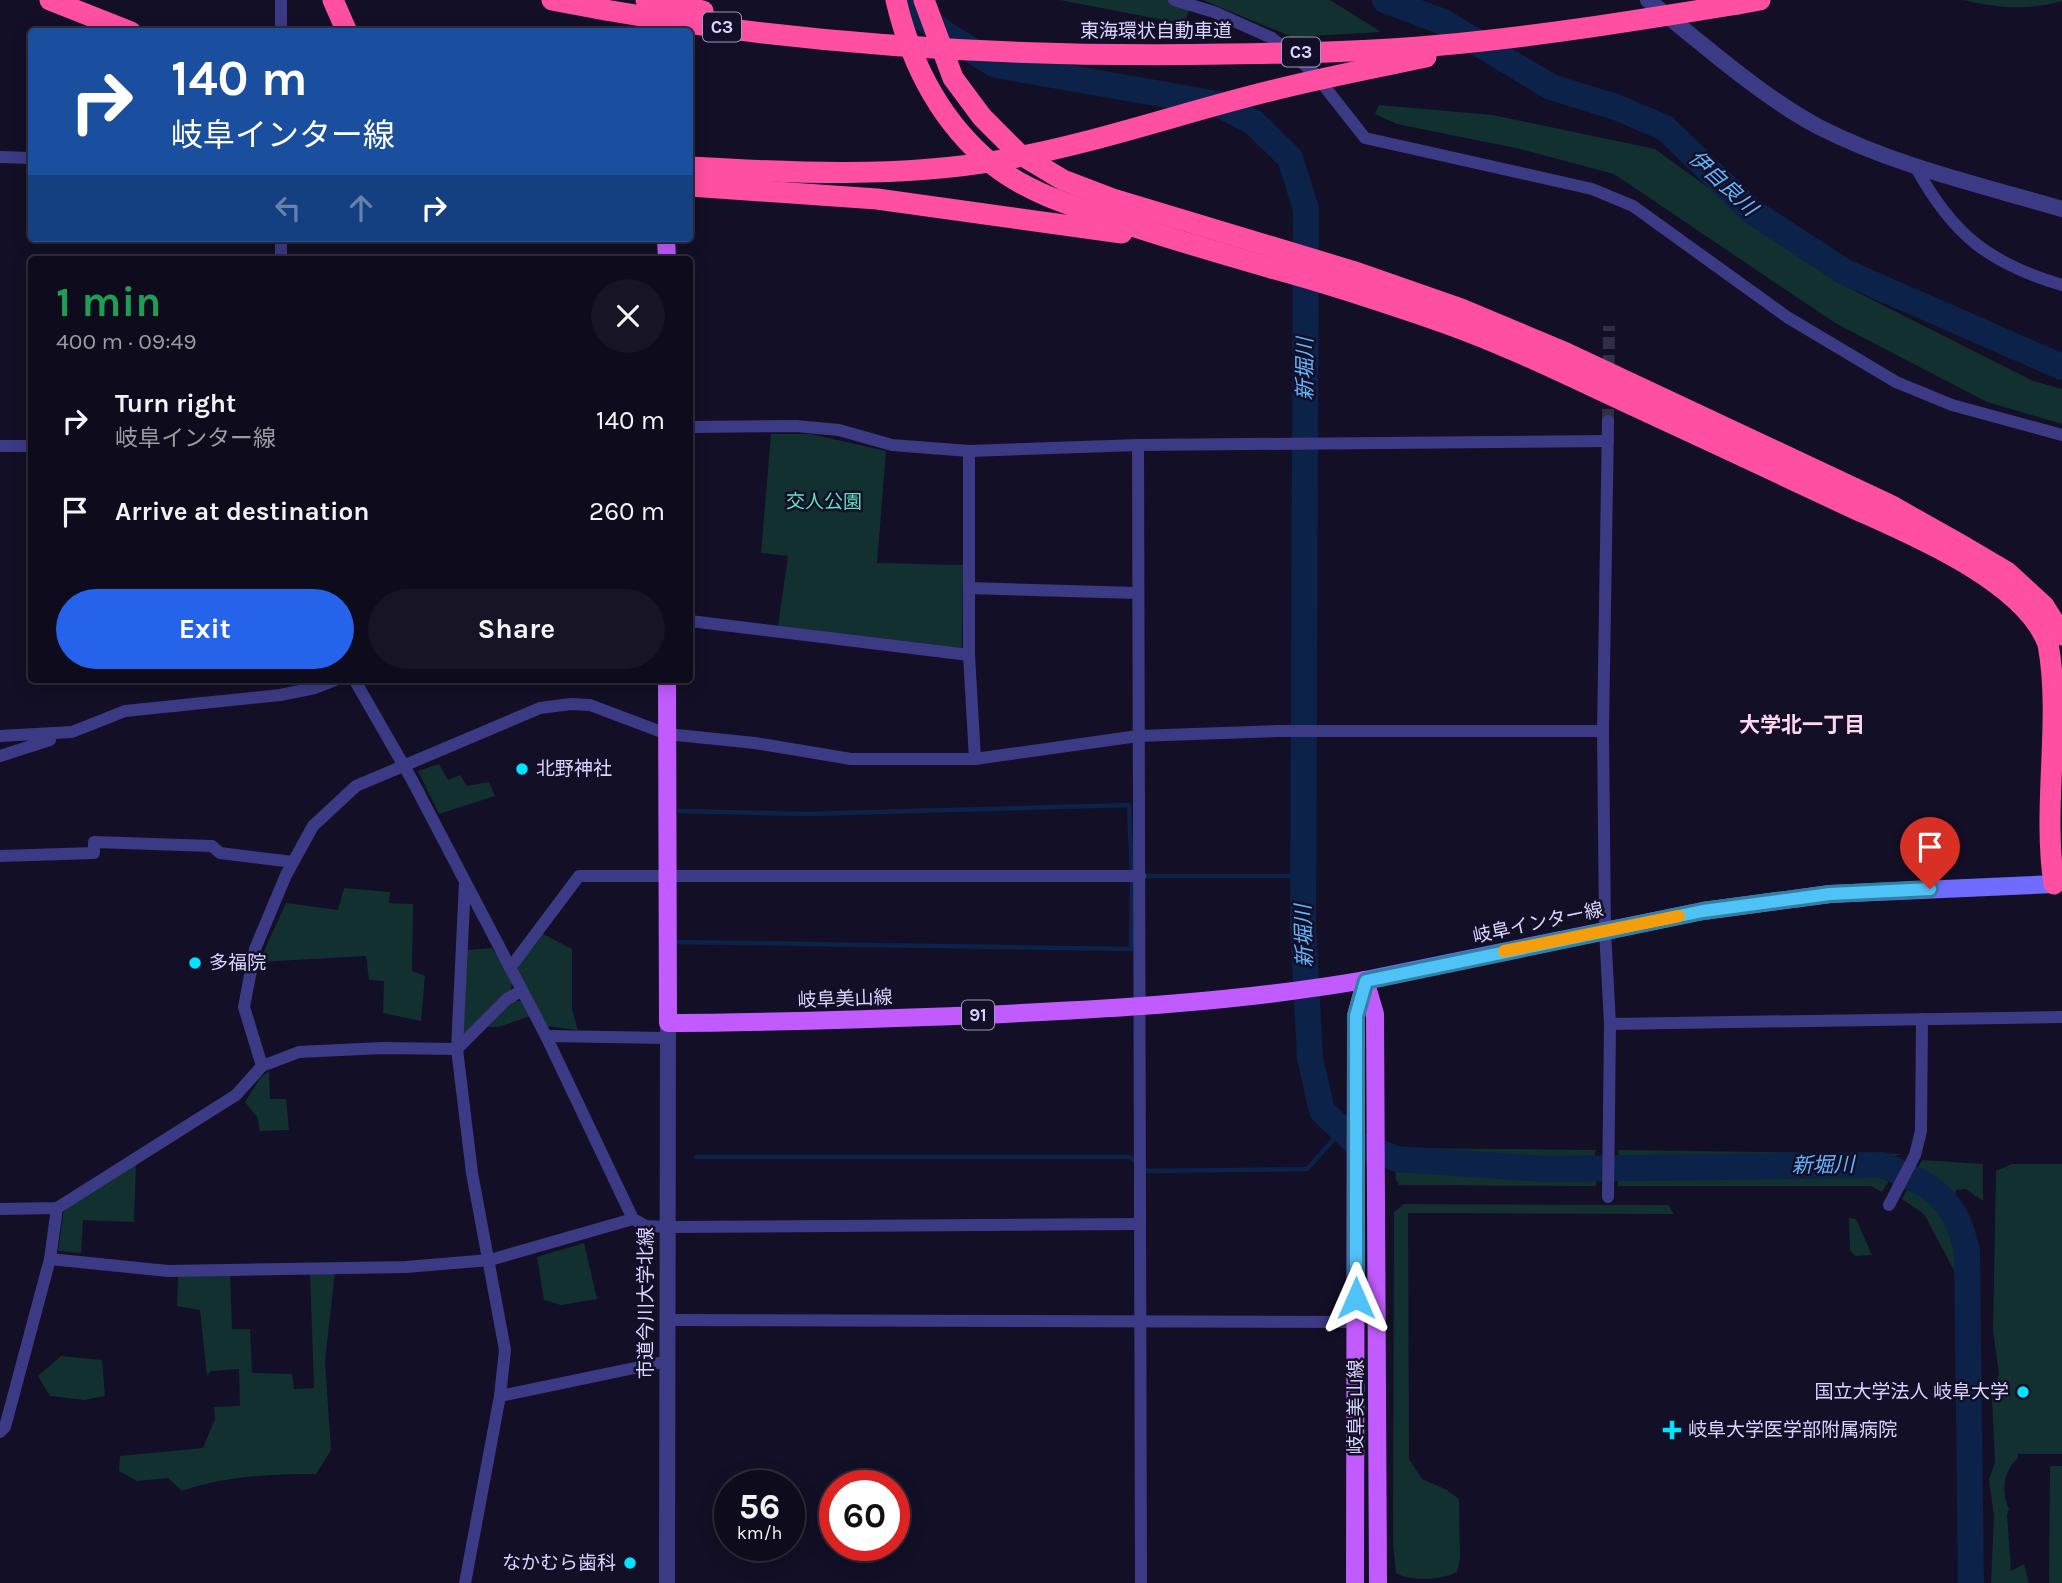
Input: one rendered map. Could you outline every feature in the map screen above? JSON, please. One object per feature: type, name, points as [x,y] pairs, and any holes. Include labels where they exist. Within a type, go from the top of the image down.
[{"type":"highway","points":[[50,0],[121,28]]},
{"type":"highway","points":[[333,0],[345,28]]},
{"type":"highway","name":"東海環状自動車道","points":[[552,0],[732,28],[893,44],[990,50],[1181,55],[1385,49],[1513,37],[1760,0]]},
{"type":"highway","points":[[646,0],[893,44]]},
{"type":"highway","points":[[896,0],[912,57],[951,122],[993,165],[1060,202],[1178,242]]},
{"type":"highway","points":[[924,0],[953,78],[982,117],[1018,153],[1063,180],[1273,258],[1461,309],[1566,353],[1891,505],[2007,572],[2044,606],[2062,635]]},
{"type":"highway","points":[[693,167],[796,173],[864,172],[1002,160],[1066,146],[1271,90],[1513,37]]},
{"type":"highway","points":[[693,186],[877,199],[1273,258]]},
{"type":"highway","points":[[1349,280],[1556,369],[1889,524],[1952,556],[1996,584],[2030,614],[2048,642],[2060,692],[2049,849],[2058,884]]},
{"type":"highway","points":[[2058,884],[2062,854]]},
{"type":"main road","points":[[666,0],[666,28]]},
{"type":"main road","points":[[667,683],[668,1031]]},
{"type":"main road","name":"岐阜インター線","points":[[1366,981],[1703,911],[1830,894],[2058,884]]},
{"type":"main road","name":"岐阜美山線","points":[[668,1031],[813,1021],[1138,1008],[1286,993],[1366,981]]},
{"type":"main road","name":"岐阜美山線","points":[[1355,1583],[1356,1016],[1366,981]]},
{"type":"main road","name":"岐阜美山線","points":[[1366,981],[1375,1014],[1377,1583]]},
{"type":"street","points":[[281,0],[281,28]]},
{"type":"street","points":[[1174,0],[1214,12],[1272,38],[1313,72],[1366,138],[1592,189],[1633,206],[1787,317],[1896,382],[1952,405],[2062,435]]},
{"type":"street","points":[[1648,0],[1746,78],[1819,127],[1915,166],[2062,209]]},
{"type":"street","points":[[0,158],[28,158]]},
{"type":"street","points":[[1915,166],[1935,202],[1984,251],[2019,272],[2062,285]]},
{"type":"street","points":[[1608,421],[1603,731],[1605,930],[1610,1024],[1608,1197]]},
{"type":"street","points":[[693,427],[796,426],[839,430],[892,445],[969,451],[1138,445],[1608,441]]},
{"type":"street","points":[[1138,445],[1140,1583]]},
{"type":"street","points":[[0,446],[28,446]]},
{"type":"street","points":[[969,451],[969,655],[975,759]]},
{"type":"street","points":[[969,588],[1137,593]]},
{"type":"street","points":[[693,621],[969,655]]},
{"type":"street","points":[[0,756],[125,711],[280,695],[328,683]]},
{"type":"street","points":[[356,683],[404,764],[546,1036],[633,1219],[646,1226],[667,1227],[1139,1224]]},
{"type":"street","points":[[262,1066],[244,1007],[255,949],[293,862],[313,827],[356,786],[540,708],[571,704],[590,705],[667,734],[755,743],[850,759],[975,759],[1138,736],[1278,731],[1603,731]]},
{"type":"street","points":[[0,736],[72,732]]},
{"type":"street","points":[[0,856],[94,853],[94,842],[212,846],[220,853],[293,862]]},
{"type":"street","points":[[510,968],[579,876],[1140,876]]},
{"type":"street","points":[[465,882],[457,1049],[472,1173],[505,1350],[500,1396],[466,1583]]},
{"type":"street","points":[[0,1209],[57,1208],[236,1095],[262,1066],[299,1052],[382,1048],[457,1049],[508,999],[521,991]]},
{"type":"street","points":[[1610,1024],[2062,1017]]},
{"type":"street","points":[[1889,1205],[1915,1155],[1922,1131],[1922,1019]]},
{"type":"street","points":[[546,1036],[668,1031]]},
{"type":"street","name":"市道今川大学北線","points":[[667,1583],[668,1031]]},
{"type":"street","points":[[0,1432],[5,1427],[50,1258],[57,1208]]},
{"type":"street","points":[[50,1258],[168,1271],[406,1267],[490,1260],[633,1219]]},
{"type":"street","points":[[668,1320],[1356,1322]]},
{"type":"street","points":[[500,1396],[668,1361]]},
{"type":"green space","points":[[1060,0],[1192,0],[1184,24]]},
{"type":"green space","points":[[1203,0],[1330,0],[1381,32],[1292,37]]},
{"type":"green space","points":[[1963,0],[2062,0],[2062,1],[2012,7]]},
{"type":"green space","points":[[1379,105],[1493,115],[1655,149],[1839,283],[2033,381],[2062,389],[2062,424],[1987,402],[1835,323],[1614,174],[1516,148],[1397,124],[1375,114]]},
{"type":"green space","name":"交人公園","points":[[771,434],[811,434],[886,451],[877,563],[963,565],[962,649],[778,626],[788,556],[761,553]]},
{"type":"green space","points":[[439,764],[448,780],[460,775],[467,786],[489,782],[495,796],[439,814],[418,771]]},
{"type":"green space","points":[[344,888],[390,892],[389,903],[413,904],[412,971],[425,976],[421,1021],[383,1013],[384,981],[369,980],[366,956],[259,962],[286,903],[338,910]]},
{"type":"green space","points":[[541,933],[572,949],[572,1010],[578,1030],[545,1026],[518,974],[517,966]]},
{"type":"green space","points":[[492,948],[512,979],[511,992],[463,1038],[467,950]]},
{"type":"green space","points":[[513,1001],[523,1001],[531,1016],[498,1027],[487,1027]]},
{"type":"green space","points":[[269,1071],[270,1099],[286,1099],[289,1130],[260,1131],[257,1117],[245,1102],[261,1077]]},
{"type":"green space","points":[[1398,1148],[1596,1150],[1592,1163],[1398,1157]]},
{"type":"green space","points":[[1618,1150],[1902,1154],[1879,1160],[1619,1162]]},
{"type":"green space","points":[[1922,1160],[1983,1164],[1983,1201],[1966,1189],[1956,1190],[1950,1225],[1968,1270],[1957,1276],[1924,1214],[1902,1199]]},
{"type":"green space","points":[[136,1164],[134,1222],[83,1220],[81,1253],[58,1251],[64,1208]]},
{"type":"green space","name":"国立大学法人 岐阜大学","points":[[2012,1164],[2062,1164],[2062,1454],[2018,1454],[2009,1469],[2004,1489],[2009,1509],[2007,1515],[2011,1571],[2024,1564],[2029,1583],[1991,1583],[1994,1516],[1989,1480],[1995,1462],[1992,1398],[1999,1374],[1993,1330],[1996,1171]]},
{"type":"green space","points":[[1395,1165],[1597,1175],[1596,1186],[1399,1185]]},
{"type":"green space","points":[[1881,1170],[1892,1176],[1882,1192],[1871,1186],[1618,1186],[1618,1172]]},
{"type":"green space","points":[[1404,1204],[1668,1205],[1674,1214],[1408,1213],[1409,1459],[1422,1479],[1447,1490],[1459,1499],[1460,1558],[1457,1572],[1426,1579],[1410,1578],[1396,1573],[1393,1544],[1394,1212]]},
{"type":"green space","points":[[1849,1218],[1856,1219],[1872,1255],[1855,1256],[1850,1250]]},
{"type":"green space","points":[[584,1243],[597,1299],[561,1305],[544,1300],[537,1257]]},
{"type":"green space","points":[[335,1271],[325,1361],[331,1450],[316,1474],[248,1477],[182,1491],[168,1478],[137,1481],[119,1471],[120,1456],[203,1448],[215,1419],[214,1407],[240,1406],[239,1369],[211,1371],[207,1376],[200,1310],[177,1306],[178,1276],[230,1273],[232,1329],[250,1329],[252,1373],[292,1374],[294,1389],[314,1388],[310,1272]]},
{"type":"green space","points":[[61,1356],[102,1360],[105,1396],[84,1400],[50,1396],[38,1376]]},
{"type":"green space","points":[[2050,1466],[2062,1466],[2062,1583],[2049,1583]]},
{"type":"waterway","name":"新堀川","points":[[899,0],[948,36],[996,65],[1218,104],[1253,122],[1290,158],[1306,209],[1303,926],[1310,1058],[1322,1111],[1356,1143],[1397,1159],[1545,1169],[1883,1165],[1928,1187],[1948,1205],[1962,1232],[1967,1251],[1971,1583]]},
{"type":"waterway","name":"伊自良川","points":[[1385,0],[1443,22],[1551,87],[1616,107],[1665,128],[1751,211],[1845,272],[2062,367]]},
{"type":"waterway","points":[[679,811],[809,814],[1129,805],[1132,875]]},
{"type":"waterway","points":[[673,942],[1131,949],[1132,876]]},
{"type":"waterway","points":[[1143,876],[1305,876]]},
{"type":"waterway","points":[[696,1157],[1130,1157],[1148,1171],[1307,1169],[1342,1130]]},
{"type":"tunnel","points":[[1608,421],[1609,326]]},
{"type":"slow traffic","points":[[1504,951],[1679,916]]},
{"type":"place","name":"北野神社","points":[[522,769]]},
{"type":"place","name":"多福院","points":[[195,963]]},
{"type":"place","name":"国立大学法人 岐阜大学","points":[[2023,1392]]},
{"type":"place","name":"岐阜大学医学部附属病院","points":[[1672,1430]]},
{"type":"place","name":"なかむら歯科","points":[[630,1563]]},
{"type":"district","name":"大学北一丁目","points":[[1802,725]]},
{"type":"route","points":[[1356,1298],[1356,1016],[1366,981],[1703,911],[1830,894],[1930,889]]}]
